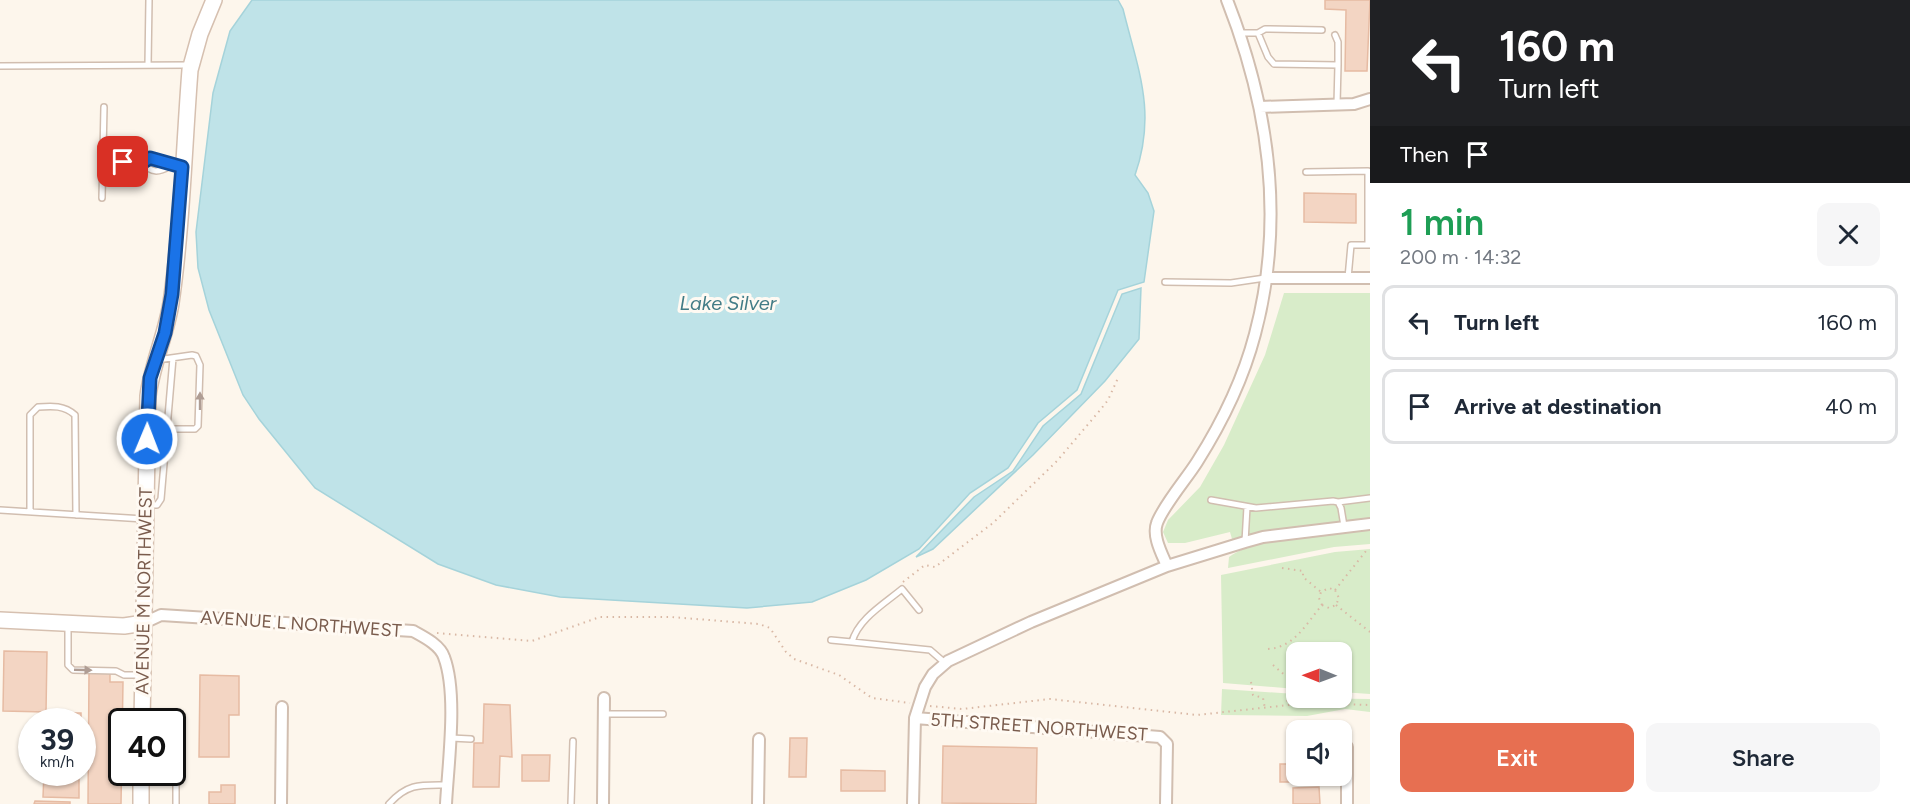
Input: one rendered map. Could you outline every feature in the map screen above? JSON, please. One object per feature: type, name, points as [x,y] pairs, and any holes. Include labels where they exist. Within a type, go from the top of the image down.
[{"type":"street","name":"AVENUE M NORTHWEST","points":[[142,708],[149,387],[171,306],[176,166],[192,65],[214,0]]},
{"type":"street","points":[[1167,566],[1158,546],[1157,523],[1211,440],[1233,399],[1252,346],[1268,278],[1271,182],[1260,107],[1227,0]]},
{"type":"street","points":[[1260,107],[1337,104],[1363,102],[1370,99]]},
{"type":"street","points":[[1268,278],[1370,278]]},
{"type":"street","points":[[913,804],[915,718],[918,705],[933,674],[945,663],[1031,622],[1167,566],[1263,537],[1370,524]]},
{"type":"street","name":"AVENUE L NORTHWEST","points":[[144,622],[161,615],[413,631],[428,639],[444,655],[451,685],[447,804]]},
{"type":"street","points":[[0,620],[124,626],[144,622]]},
{"type":"street","points":[[603,804],[604,698]]},
{"type":"street","points":[[281,804],[282,707]]},
{"type":"street","name":"5TH STREET NORTHWEST","points":[[915,718],[1151,735],[1167,744],[1166,804]]},
{"type":"street","points":[[758,804],[759,739]]},
{"type":"street","points":[[141,786],[141,804]]},
{"type":"street","points":[[1347,786],[1347,804]]},
{"type":"lane","points":[[148,65],[149,0]]},
{"type":"lane","points":[[1239,33],[1258,33],[1265,28],[1322,30]]},
{"type":"lane","points":[[1258,33],[1268,57],[1274,64],[1338,65]]},
{"type":"lane","points":[[1335,35],[1338,42],[1337,104]]},
{"type":"lane","points":[[0,66],[192,65]]},
{"type":"lane","points":[[102,198],[104,107]]},
{"type":"lane","points":[[103,161],[142,163],[150,158],[160,159],[176,166]]},
{"type":"lane","points":[[142,163],[150,170],[160,172],[176,166]]},
{"type":"lane","points":[[1306,172],[1368,171],[1369,245],[1351,245],[1348,278]]},
{"type":"lane","points":[[1165,282],[1231,283],[1268,278]]},
{"type":"lane","points":[[156,360],[192,355],[200,361],[200,421],[195,429],[166,429]]},
{"type":"lane","points":[[0,510],[76,515],[146,512],[157,505],[161,499],[172,358]]},
{"type":"lane","points":[[30,512],[30,415],[38,406],[58,406],[68,409],[75,415],[76,515]]},
{"type":"lane","points":[[148,417],[166,418]]},
{"type":"lane","points":[[1211,500],[1248,507],[1370,498]]},
{"type":"lane","points":[[1338,502],[1344,526]]},
{"type":"lane","points":[[1245,542],[1248,507]]},
{"type":"lane","points":[[852,642],[854,633],[867,618],[902,589],[919,610]]},
{"type":"lane","points":[[68,623],[68,665],[74,670],[116,670],[124,675],[142,675]]},
{"type":"lane","points":[[831,640],[930,650],[945,663]]},
{"type":"lane","points":[[604,714],[663,714]]},
{"type":"lane","points":[[449,738],[471,739]]},
{"type":"lane","points":[[571,804],[573,741]]},
{"type":"lane","points":[[389,804],[402,790],[417,785],[447,785]]},
{"type":"lane","points":[[176,786],[176,804]]},
{"type":"path","points":[[896,586],[926,565],[935,567],[993,524],[1057,461],[1101,409],[1118,378]]},
{"type":"path","points":[[1335,590],[1366,551]]},
{"type":"path","points":[[1282,568],[1303,571],[1303,577],[1321,592]]},
{"type":"path","points":[[1329,588],[1335,590],[1339,598],[1336,605],[1329,608],[1322,605],[1319,598],[1321,592],[1329,588]]},
{"type":"path","points":[[1268,649],[1282,648],[1291,642],[1322,605]]},
{"type":"path","points":[[1336,605],[1370,632]]},
{"type":"path","points":[[428,639],[436,633],[532,641],[600,617],[671,617],[759,624],[770,628],[786,652],[794,659],[839,675],[872,698],[918,705],[962,709],[1050,699],[1197,715],[1286,706]]},
{"type":"path","points":[[1273,665],[1286,676]]},
{"type":"path","points":[[1251,682],[1253,695],[1263,698],[1264,709]]},
{"type":"path","points":[[1352,703],[1370,705]]},
{"type":"green space","points":[[1284,293],[1370,293],[1370,518],[1262,531],[1232,539],[1230,532],[1185,543],[1168,543],[1163,532],[1168,520],[1200,487],[1224,445],[1265,355]]},
{"type":"green space","points":[[1370,530],[1370,544],[1334,547],[1228,568],[1229,557],[1258,544],[1296,536]]},
{"type":"green space","points":[[1370,549],[1370,694],[1352,693],[1352,642],[1286,642],[1286,688],[1223,683],[1221,575],[1335,552]]},
{"type":"green space","points":[[1222,689],[1286,693],[1286,708],[1352,708],[1352,699],[1370,699],[1370,712],[1345,709],[1307,716],[1221,715]]},
{"type":"water","name":"Lake Silver","points":[[252,0],[1118,0],[1123,9],[1139,72],[1145,111],[1145,131],[1135,175],[1148,193],[1154,211],[1144,282],[1118,290],[1077,390],[1038,423],[1008,468],[970,493],[919,549],[866,580],[812,602],[747,608],[560,597],[496,585],[438,564],[315,488],[259,419],[243,395],[209,310],[198,268],[196,232],[213,93],[230,31]]},
{"type":"water","points":[[1141,288],[1139,339],[1105,381],[1033,455],[933,549],[916,557],[974,497],[1013,471],[1043,426],[1081,394],[1122,294]]},
{"type":"building","points":[[1325,0],[1370,0],[1367,71],[1345,71],[1346,10],[1325,9]]},
{"type":"building","points":[[1304,193],[1356,194],[1356,223],[1304,222]]},
{"type":"building","points":[[4,651],[47,652],[46,708],[18,708],[18,711],[3,711]]},
{"type":"building","points":[[89,673],[110,673],[110,682],[123,682],[123,708],[108,708],[108,786],[121,786],[121,804],[88,804],[88,786],[96,786],[96,708],[89,708]]},
{"type":"building","points":[[200,675],[239,676],[239,715],[229,715],[229,757],[199,757]]},
{"type":"building","points":[[484,704],[510,705],[512,757],[500,756],[499,787],[473,787],[474,743],[483,743]]},
{"type":"building","points":[[790,738],[807,738],[806,777],[789,777]]},
{"type":"building","points":[[943,746],[1037,748],[1036,804],[942,803]]},
{"type":"building","points":[[522,755],[550,755],[549,781],[522,781]]},
{"type":"building","points":[[1280,764],[1286,764],[1286,782],[1280,782]]},
{"type":"building","points":[[841,770],[885,771],[885,791],[841,791]]},
{"type":"building","points":[[221,785],[235,785],[235,804],[209,804],[209,792],[221,792]]},
{"type":"building","points":[[43,786],[79,786],[79,798],[43,797]]},
{"type":"building","points":[[1319,787],[1320,804],[1293,804],[1293,788]]},
{"type":"building","points":[[35,801],[70,802],[70,804],[34,804]]},
{"type":"route","points":[[123,162],[142,163],[150,158],[160,159],[170,166],[182,167],[171,306],[165,333],[150,378],[147,439]]}]
